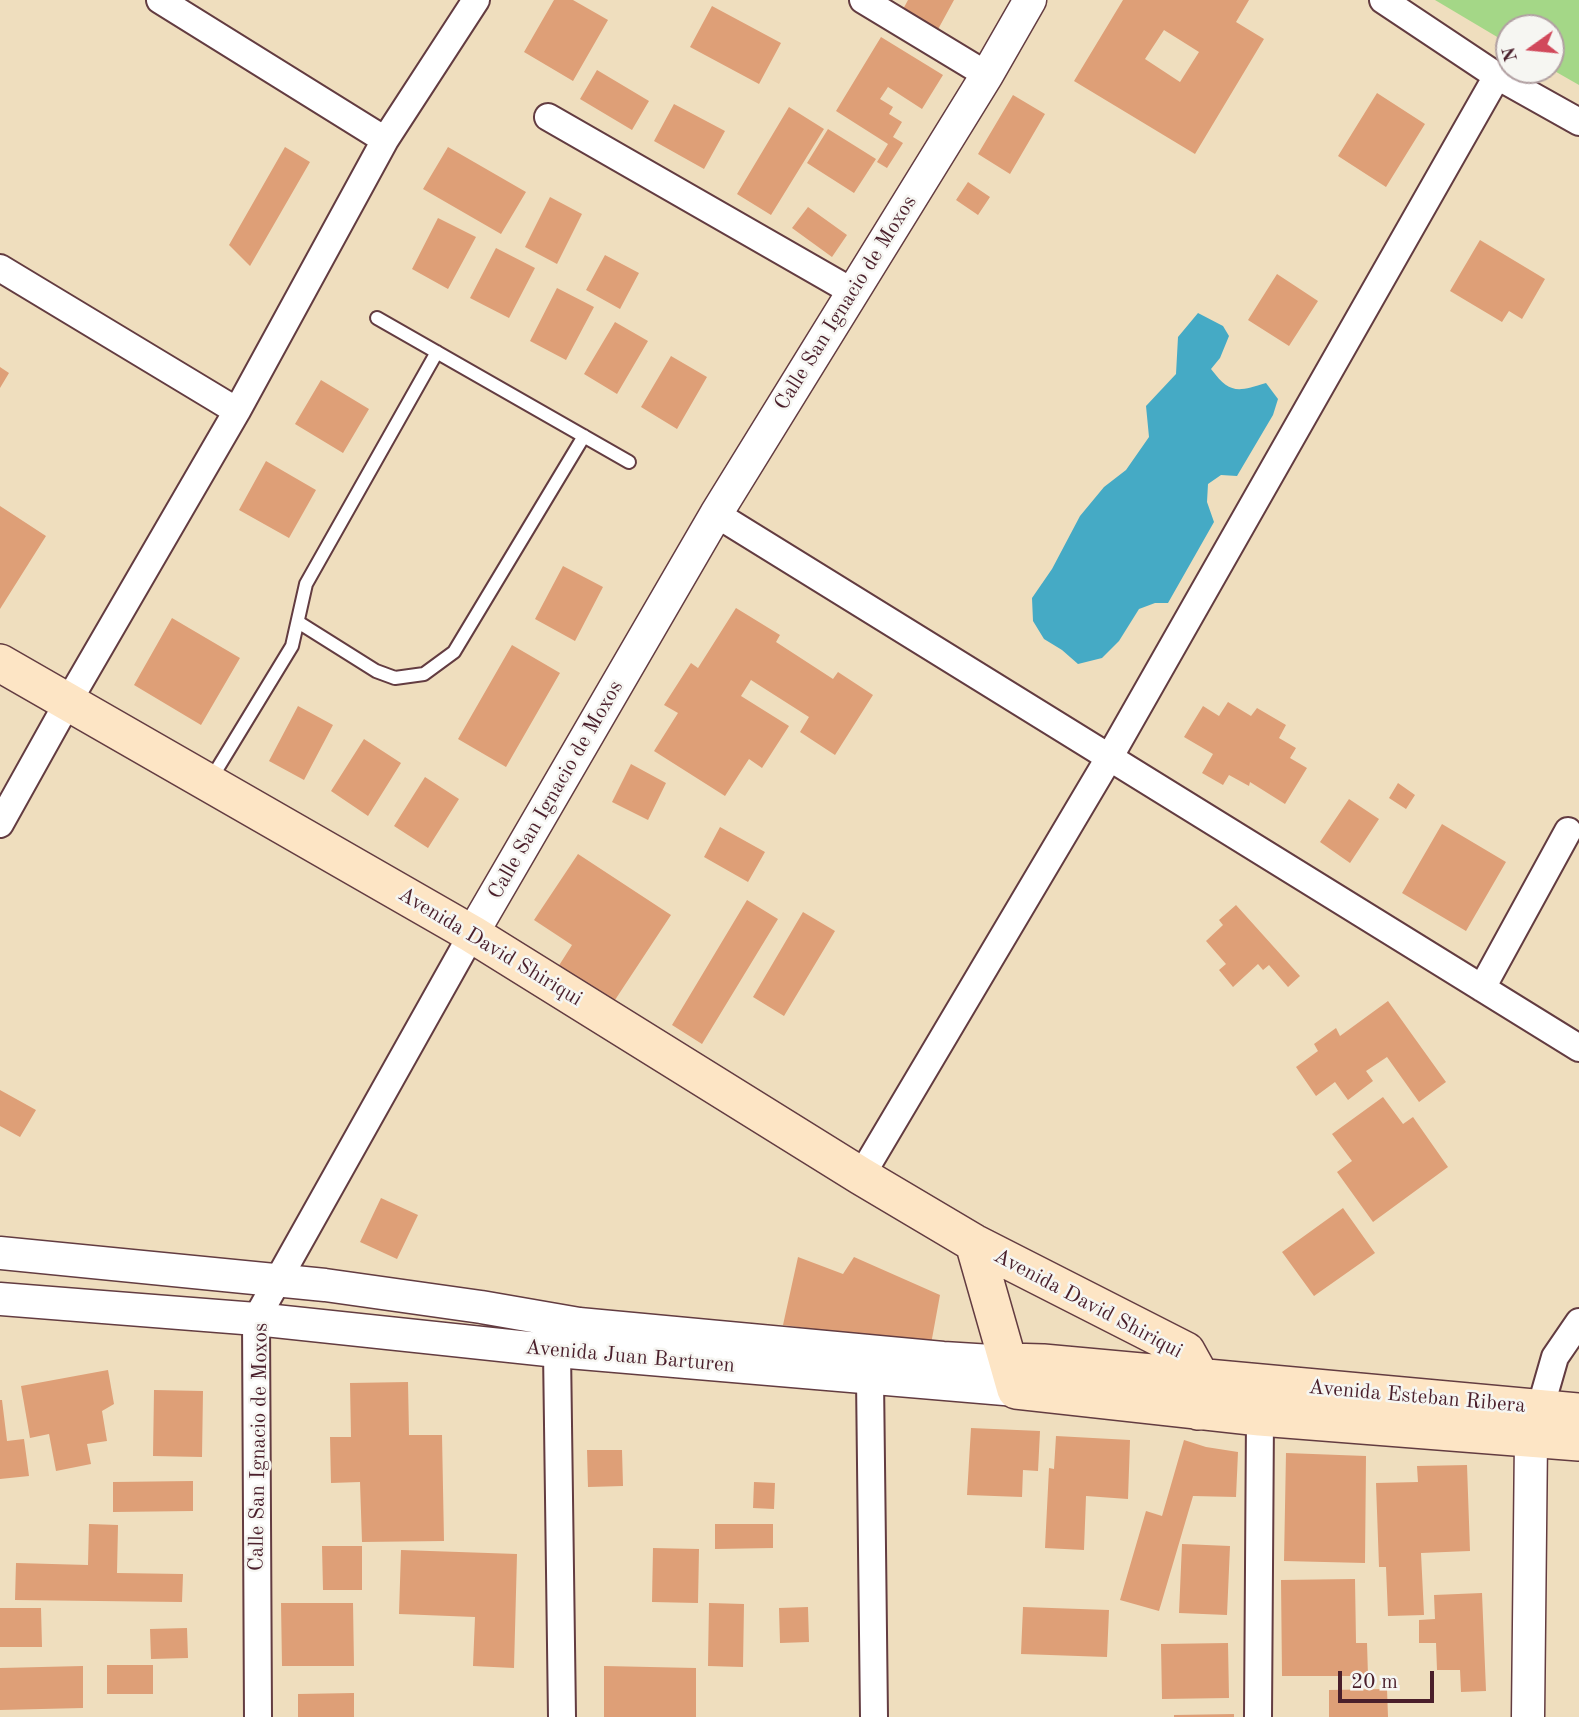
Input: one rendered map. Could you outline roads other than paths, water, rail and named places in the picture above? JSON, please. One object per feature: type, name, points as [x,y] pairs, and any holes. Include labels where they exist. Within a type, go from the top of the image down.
[{"type":"main road","name":"Avenida David Shiriqui","points":[[0,663],[472,934],[974,1244],[1186,1351],[1200,1394]]},
{"type":"main road","name":"Avenida David Shiriqui","points":[[974,1244],[1012,1376]]},
{"type":"main road","name":"Avenida Juan Barturen","points":[[1012,1376],[1258,1400]]},
{"type":"main road","name":"Avenida Esteban Ribera","points":[[1258,1400],[1536,1423],[1579,1412]]},
{"type":"main road","name":"Avenida Esteban Ribera","points":[[1536,1423],[1579,1442]]},
{"type":"street","points":[[160,0],[385,140]]},
{"type":"street","points":[[0,824],[237,411],[385,140],[476,0]]},
{"type":"street","points":[[863,0],[988,75]]},
{"type":"street","name":"Calle San Ignacio de Moxos","points":[[258,1717],[256,1319],[472,934],[716,514],[988,75],[1030,0]]},
{"type":"street","points":[[1383,0],[1495,75]]},
{"type":"street","points":[[862,1176],[1108,758],[1495,80]]},
{"type":"street","points":[[1511,84],[1579,122]]},
{"type":"street","points":[[548,117],[853,292]]},
{"type":"street","points":[[0,268],[237,411]]},
{"type":"street","points":[[716,514],[1579,1048]]},
{"type":"street","points":[[1482,988],[1568,831]]},
{"type":"street","name":"Avenida Juan Barturen","points":[[0,1253],[326,1285],[579,1324],[943,1358],[1012,1376]]},
{"type":"street","name":"Avenida Juan Barturen","points":[[0,1299],[256,1319],[557,1352],[870,1379],[1012,1376]]},
{"type":"street","points":[[1528,1717],[1536,1423],[1555,1357],[1579,1322]]},
{"type":"street","points":[[557,1352],[562,1717]]},
{"type":"street","points":[[870,1379],[874,1717]]},
{"type":"street","points":[[1258,1400],[1258,1717]]},
{"type":"lane","points":[[377,317],[629,462]]},
{"type":"lane","points":[[209,783],[292,646],[306,584],[437,352]]},
{"type":"lane","points":[[298,622],[376,671],[395,678],[424,674],[454,652],[584,436]]},
{"type":"water","points":[[1198,313],[1223,326],[1229,336],[1220,358],[1211,369],[1224,383],[1235,389],[1266,383],[1278,399],[1273,415],[1237,476],[1221,475],[1208,484],[1207,502],[1214,522],[1168,603],[1155,603],[1139,609],[1119,641],[1102,658],[1078,664],[1044,639],[1033,621],[1032,598],[1052,569],[1080,516],[1104,487],[1126,470],[1149,437],[1146,406],[1176,374],[1178,337]]}]
